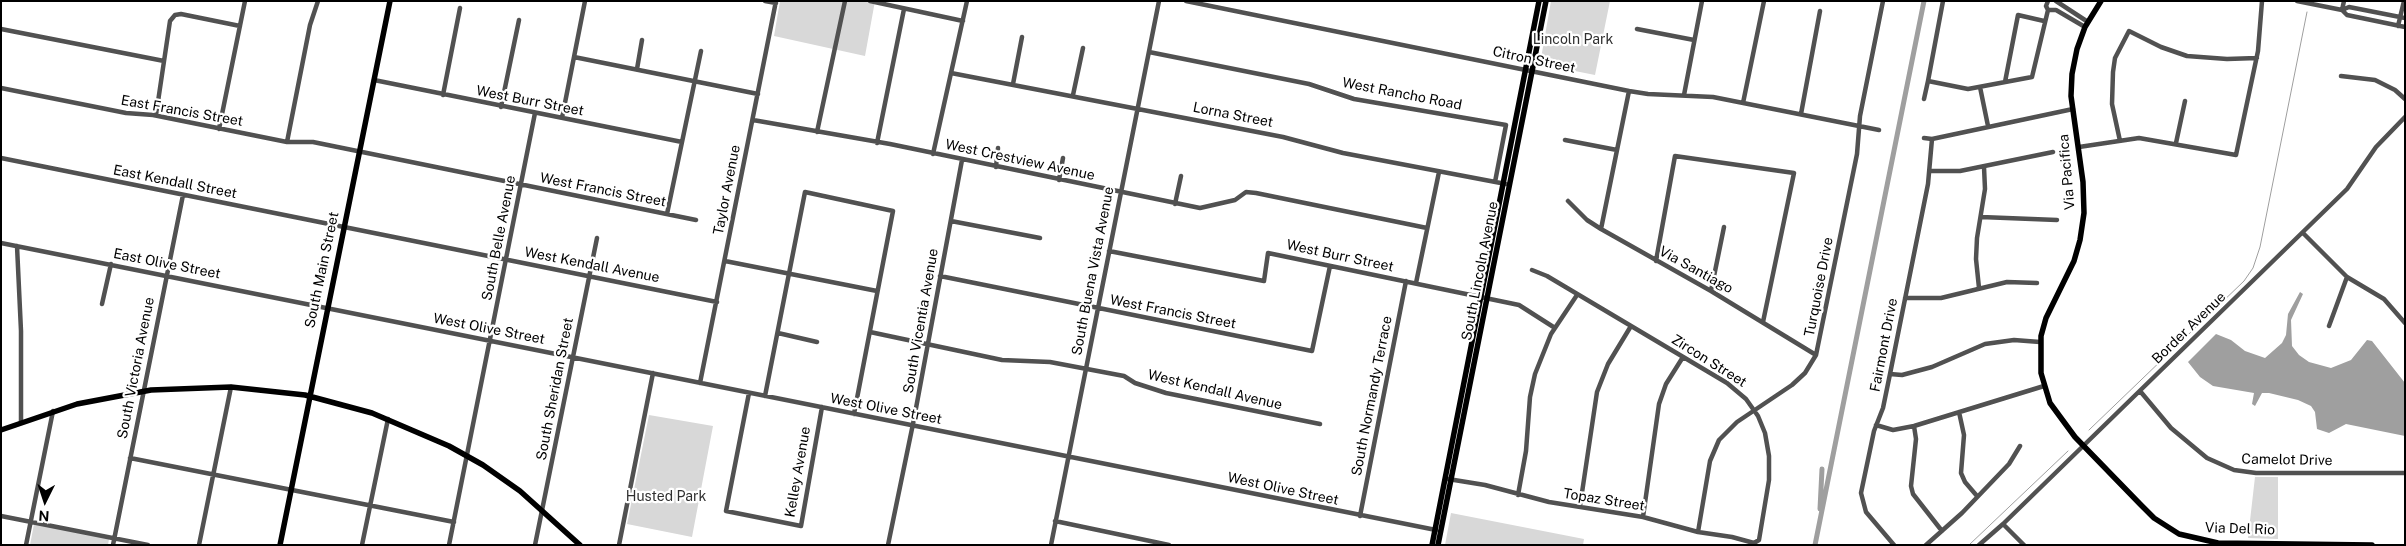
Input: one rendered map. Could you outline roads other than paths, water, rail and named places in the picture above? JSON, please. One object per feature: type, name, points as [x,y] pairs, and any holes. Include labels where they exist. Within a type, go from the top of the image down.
[{"type":"main road","name":"South Main Street","points":[[280,545],[390,1]]},
{"type":"main road","name":"South Lincoln Avenue","points":[[1432,545],[1438,530],[1451,479],[1503,184],[1539,1]]},
{"type":"main road","name":"South Lincoln Avenue","points":[[1438,545],[1444,478],[1510,185],[1546,1]]},
{"type":"main road","name":"Via Pacifica","points":[[2083,445],[2054,411],[2044,386],[2039,359],[2040,342],[2046,318],[2074,261],[2083,226],[2085,198],[2073,109],[2072,74],[2086,25],[2102,1]]},
{"type":"main road","points":[[1,430],[53,411],[98,399],[143,391],[180,387],[231,387],[310,396],[388,418],[434,438],[467,456],[500,476],[542,510],[580,545]]},
{"type":"main road","name":"Via Del Rio","points":[[2083,445],[2154,518],[2180,534],[2205,543],[2372,545]]},
{"type":"street","points":[[219,129],[245,1]]},
{"type":"street","points":[[286,142],[310,25],[318,1]]},
{"type":"street","points":[[562,118],[585,1]]},
{"type":"street","points":[[765,1],[776,2]]},
{"type":"street","points":[[817,132],[844,1]]},
{"type":"street","points":[[870,1],[963,21]]},
{"type":"street","points":[[933,154],[967,1]]},
{"type":"street","name":"South Buena Vista Avenue","points":[[1050,545],[1159,1]]},
{"type":"street","name":"Citron Street","points":[[1186,1],[1629,91],[1648,94],[1706,96],[1879,130]]},
{"type":"street","points":[[1684,95],[1702,1]]},
{"type":"street","points":[[1743,103],[1764,1]]},
{"type":"street","name":"Turquoise Drive","points":[[1698,532],[1710,461],[1715,446],[1730,427],[1805,373],[1816,355],[1857,154],[1859,126],[1883,1]]},
{"type":"street","points":[[1924,99],[1944,1]]},
{"type":"street","points":[[1928,81],[1968,89],[2032,77],[2048,10],[2046,6],[2048,1]]},
{"type":"street","points":[[2079,148],[2140,138],[2176,143],[2236,156],[2261,36],[2262,1]]},
{"type":"street","points":[[2297,1],[2342,10],[2347,15],[2405,27]]},
{"type":"street","points":[[2342,10],[2344,1]]},
{"type":"street","points":[[2398,26],[2403,17],[2404,1]]},
{"type":"street","name":"Taylor Avenue","points":[[700,383],[776,2]]},
{"type":"street","points":[[2056,10],[2057,2]]},
{"type":"street","points":[[2057,2],[2086,25]]},
{"type":"street","points":[[2342,10],[2349,7],[2403,17]]},
{"type":"street","points":[[443,95],[460,8]]},
{"type":"street","points":[[877,143],[904,9]]},
{"type":"street","points":[[2048,10],[2056,10],[2086,25]]},
{"type":"street","points":[[1801,114],[1820,12]]},
{"type":"street","points":[[156,115],[170,21],[175,15],[181,14],[240,26]]},
{"type":"street","points":[[2005,82],[2018,15],[2044,21]]},
{"type":"street","points":[[501,106],[519,20]]},
{"type":"street","points":[[1,29],[164,62]]},
{"type":"street","points":[[1637,29],[1694,40]]},
{"type":"street","points":[[2120,141],[2112,104],[2113,72],[2115,58],[2129,31],[2161,47],[2187,56],[2227,59],[2257,58]]},
{"type":"street","points":[[1013,84],[1022,36]]},
{"type":"street","points":[[637,69],[642,40]]},
{"type":"street","points":[[1073,95],[1083,48]]},
{"type":"street","points":[[667,214],[701,51]]},
{"type":"street","name":"West Rancho Road","points":[[1149,52],[1309,84],[1354,99],[1506,125],[1494,182]]},
{"type":"street","points":[[574,56],[758,94]]},
{"type":"street","name":"Lorna Street","points":[[951,73],[1283,137],[1336,152],[1510,185]]},
{"type":"street","points":[[2341,76],[2375,80],[2394,90],[2405,99]]},
{"type":"street","name":"West Burr Street","points":[[374,80],[682,142]]},
{"type":"street","points":[[1980,87],[1988,126]]},
{"type":"street","name":"East Francis Street","points":[[1,88],[126,113],[156,115],[286,142],[313,142],[360,152]]},
{"type":"street","points":[[1601,229],[1629,91]]},
{"type":"street","points":[[2176,143],[2185,101]]},
{"type":"street","points":[[1924,138],[1932,139],[2073,109]]},
{"type":"street","name":"South Belle Avenue","points":[[449,545],[535,113]]},
{"type":"street","name":"Border Avenue","points":[[1979,545],[2003,524],[2348,189],[2376,147],[2405,117]]},
{"type":"street","name":"West Crestview Avenue","points":[[753,120],[1200,208],[1235,200],[1246,192],[1427,228]]},
{"type":"street","name":"Fairmont Drive","points":[[1894,545],[1866,512],[1861,493],[1876,425],[1883,408],[1890,374],[1930,171],[1932,139]]},
{"type":"street","points":[[1565,140],[1617,150]]},
{"type":"street","points":[[996,167],[998,148]]},
{"type":"street","name":"West Francis Street","points":[[360,152],[696,220]]},
{"type":"street","points":[[1930,171],[1949,172],[1984,167],[2053,152]]},
{"type":"street","points":[[1656,261],[1676,156],[1794,173],[1763,322]]},
{"type":"street","name":"East Kendall Street","points":[[1,158],[344,227]]},
{"type":"street","points":[[1059,180],[1063,158]]},
{"type":"street","name":"South Vicentia Avenue","points":[[888,545],[929,344],[962,160]]},
{"type":"street","points":[[1979,288],[1976,259],[1986,190],[1984,167]]},
{"type":"street","points":[[1416,283],[1439,172]]},
{"type":"street","points":[[1176,204],[1181,176]]},
{"type":"street","points":[[764,396],[805,192],[892,211],[854,414]]},
{"type":"street","name":"South Victoria Avenue","points":[[114,545],[183,195]]},
{"type":"street","name":"Via Santiago","points":[[1568,201],[1587,220],[1601,229],[1711,291],[1816,355]]},
{"type":"street","points":[[1981,217],[2057,220]]},
{"type":"street","points":[[951,221],[1040,238]]},
{"type":"street","name":"West Kendall Avenue","points":[[344,227],[717,302]]},
{"type":"street","points":[[1711,291],[1724,228]]},
{"type":"street","points":[[2303,233],[2347,277],[2384,299],[2405,323]]},
{"type":"street","name":"South Sheridan Street","points":[[535,545],[597,238]]},
{"type":"street","name":"East Olive Street","points":[[1,242],[327,308]]},
{"type":"street","points":[[17,246],[21,331],[21,422]]},
{"type":"street","name":"West Burr Street","points":[[1109,251],[1264,280],[1268,253],[1520,305],[1555,328]]},
{"type":"street","points":[[725,261],[790,272],[877,291]]},
{"type":"street","points":[[102,304],[111,264]]},
{"type":"street","name":"West Francis Street","points":[[940,276],[1312,351],[1330,266]]},
{"type":"street","name":"Zircon Street","points":[[1532,270],[1547,276],[1735,388],[1754,410],[1766,433],[1770,456],[1759,540]]},
{"type":"street","points":[[2329,326],[2347,277]]},
{"type":"street","name":"South Normandy Terrace","points":[[1360,516],[1406,281]]},
{"type":"street","points":[[1905,298],[1941,298],[2007,282],[2037,283]]},
{"type":"street","points":[[1518,495],[1526,451],[1532,384],[1538,364],[1555,328],[1577,295]]},
{"type":"street","name":"West Olive Street","points":[[327,308],[1360,516],[1438,530]]},
{"type":"street","points":[[1580,506],[1597,392],[1608,364],[1631,326]]},
{"type":"street","name":"West Kendall Avenue","points":[[870,332],[1002,360],[1050,362],[1124,376],[1135,383],[1166,393],[1320,424]]},
{"type":"street","points":[[778,333],[817,342]]},
{"type":"street","points":[[1890,374],[1902,375],[1925,370],[1985,344],[2014,340],[2040,342]]},
{"type":"street","points":[[1643,517],[1659,404],[1669,380],[1683,357]]},
{"type":"street","points":[[619,545],[653,373]]},
{"type":"street","points":[[1876,425],[1892,430],[1914,426],[2044,386]]},
{"type":"street","points":[[199,545],[231,387]]},
{"type":"street","name":"Camelot Drive","points":[[2140,391],[2172,428],[2207,458],[2234,470],[2256,473],[2405,473]]},
{"type":"street","name":"Kelley Avenue","points":[[749,393],[726,511],[801,526],[822,407]]},
{"type":"street","points":[[26,545],[53,411]]},
{"type":"street","points":[[1959,412],[1964,435],[1961,473],[1964,482],[1977,496]]},
{"type":"street","points":[[362,545],[388,418]]},
{"type":"street","points":[[1914,426],[1916,439],[1913,494],[1942,531]]},
{"type":"street","points":[[1926,545],[2009,464],[2020,446]]},
{"type":"street","points":[[130,458],[454,522]]},
{"type":"street","name":"Topaz Street","points":[[1444,478],[1485,485],[1518,495],[1643,517],[1698,532],[1732,536],[1754,543],[1759,540]]},
{"type":"street","points":[[1,516],[148,545]]},
{"type":"street","points":[[1055,521],[1169,545]]},
{"type":"street","points":[[2003,524],[2024,545]]},
{"type":"waterway","points":[[1815,545],[1924,1]]},
{"type":"waterway","points":[[2089,430],[2244,281],[2253,268],[2260,247],[2307,12]]},
{"type":"waterway","points":[[1969,545],[2068,451]]},
{"type":"waterway","points":[[1820,509],[1822,469]]},
{"type":"park label","name":"Lincoln Park","points":[[1573,40]]},
{"type":"park label","name":"Husted Park","points":[[666,497]]}]
